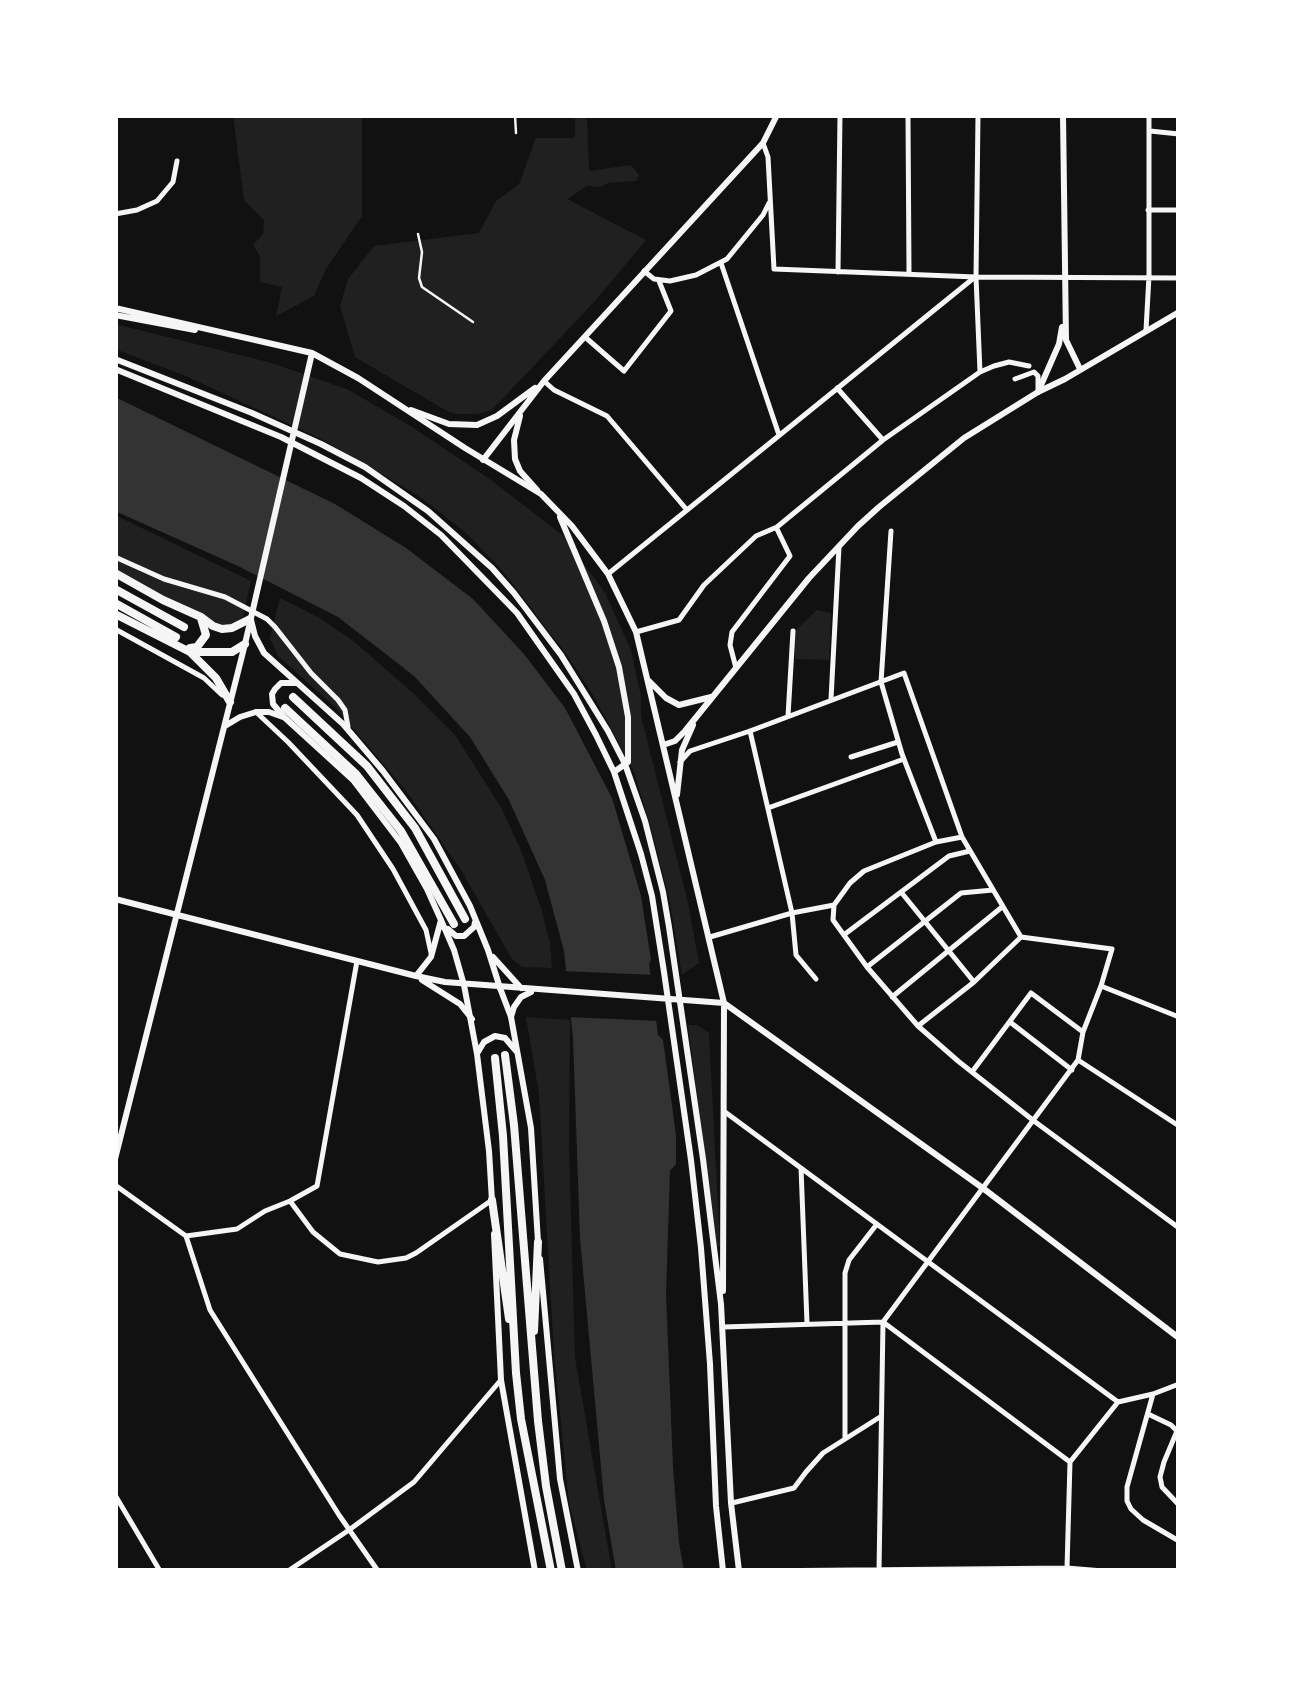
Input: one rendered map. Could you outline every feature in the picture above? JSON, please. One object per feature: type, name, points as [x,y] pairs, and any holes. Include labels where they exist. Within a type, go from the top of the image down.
[{"type":"highway","points":[[115,573],[213,626],[232,628],[250,619]]},
{"type":"highway","points":[[115,589],[184,627]]},
{"type":"highway","points":[[115,602],[176,638]]},
{"type":"highway","points":[[115,614],[185,650],[216,678],[230,702]]},
{"type":"highway","points":[[185,650],[202,644],[206,635],[200,617]]},
{"type":"highway","points":[[185,650],[232,652],[245,644]]},
{"type":"highway","points":[[293,697],[367,766],[403,812],[465,919]]},
{"type":"highway","points":[[284,713],[356,774],[401,831],[454,924]]},
{"type":"highway","points":[[516,1372],[500,1056],[514,1124],[538,1420],[562,1571]]},
{"type":"highway","points":[[492,1200],[521,1419],[552,1571]]},
{"type":"highway","points":[[533,1366],[538,1242]]},
{"type":"main road","points":[[483,460],[544,381],[763,142],[777,115]]},
{"type":"main road","points":[[1062,115],[1066,340],[1080,368]]},
{"type":"main road","points":[[115,308],[312,354],[358,378],[541,494]]},
{"type":"main road","points":[[1038,392],[1059,344],[1064,311]]},
{"type":"main road","points":[[663,746],[675,741],[696,719],[788,602],[879,507],[964,438],[1179,312]]},
{"type":"main road","points":[[115,316],[241,336]]},
{"type":"main road","points":[[115,1159],[245,644],[312,354]]},
{"type":"main road","points":[[115,359],[321,444],[365,467],[428,511],[492,568],[540,625],[583,687],[625,764],[654,852],[703,1160],[723,1327]]},
{"type":"main road","points":[[115,370],[321,456],[404,506],[442,536],[517,612],[581,708],[614,772],[652,896],[682,1087],[701,1248],[723,1571]]},
{"type":"main road","points":[[405,408],[449,424],[476,425],[497,416],[544,381]]},
{"type":"main road","points":[[522,410],[514,440],[514,459],[520,471],[572,526],[608,574],[636,632],[724,1003],[723,1327],[731,1503],[739,1571]]},
{"type":"main road","points":[[558,511],[619,667],[628,717],[628,762],[614,772]]},
{"type":"main road","points":[[250,619],[264,653],[349,730],[434,839],[475,918],[512,1017],[531,1128],[560,1478],[578,1571]]},
{"type":"main road","points":[[647,679],[679,705],[712,696]]},
{"type":"main road","points":[[299,684],[281,683],[274,689],[273,704],[352,780],[400,843],[427,889],[454,950],[464,984],[489,1152],[501,1380],[534,1571]]},
{"type":"main road","points":[[224,727],[256,712],[284,713]]},
{"type":"main road","points":[[677,801],[682,750],[696,719]]},
{"type":"main road","points":[[115,899],[416,976],[521,993],[535,990],[724,1003],[984,1189],[1179,1338]]},
{"type":"main road","points":[[441,920],[452,934],[464,936],[474,927],[475,918]]},
{"type":"main road","points":[[416,976],[431,957],[441,920]]},
{"type":"main road","points":[[488,950],[521,993]]},
{"type":"main road","points":[[416,976],[460,1004],[472,1019]]},
{"type":"main road","points":[[512,1017],[521,993]]},
{"type":"main road","points":[[477,1054],[484,1042],[495,1036],[505,1038],[518,1053]]},
{"type":"street","points":[[838,272],[840,115]]},
{"type":"street","points":[[908,115],[909,273]]},
{"type":"street","points":[[978,115],[976,276],[980,372]]},
{"type":"street","points":[[1146,330],[1150,115]]},
{"type":"street","points":[[1150,131],[1177,134]]},
{"type":"street","points":[[763,142],[768,157],[774,269],[1179,278]]},
{"type":"street","points":[[115,214],[157,201],[172,182],[177,162]]},
{"type":"street","points":[[644,270],[660,281],[670,281],[696,276],[728,259],[770,202]]},
{"type":"street","points":[[1148,210],[1179,210]]},
{"type":"street","points":[[721,262],[779,435]]},
{"type":"street","points":[[608,574],[976,276]]},
{"type":"street","points":[[585,337],[624,372],[670,311],[660,281]]},
{"type":"street","points":[[636,632],[680,620],[704,586],[756,536],[776,528],[883,440],[980,372],[1009,362],[1029,366]]},
{"type":"street","points":[[1015,380],[1034,372],[1038,376],[1038,392]]},
{"type":"street","points":[[544,381],[554,390],[607,416],[687,510]]},
{"type":"street","points":[[838,388],[883,440]]},
{"type":"street","points":[[736,668],[730,646],[732,632],[790,556],[776,528]]},
{"type":"street","points":[[891,531],[881,682],[898,742],[936,842]]},
{"type":"street","points":[[831,699],[839,545]]},
{"type":"street","points":[[115,557],[164,579],[224,598],[267,620],[338,700],[349,730]]},
{"type":"street","points":[[115,628],[204,678],[230,702]]},
{"type":"street","points":[[788,716],[794,631]]},
{"type":"street","points":[[680,763],[690,751],[904,673],[962,837],[1020,937]]},
{"type":"street","points":[[256,712],[357,815],[393,869],[426,930],[431,957]]},
{"type":"street","points":[[690,732],[698,743],[705,745]]},
{"type":"street","points":[[750,732],[792,913],[796,955],[816,979]]},
{"type":"street","points":[[851,756],[898,742]]},
{"type":"street","points":[[768,808],[904,758]]},
{"type":"street","points":[[962,837],[936,842],[864,871],[834,906],[834,920],[867,968],[918,1026],[1034,1121],[1179,1228]]},
{"type":"street","points":[[845,934],[949,856],[970,852]]},
{"type":"street","points":[[867,968],[961,893],[993,890]]},
{"type":"street","points":[[901,892],[974,982]]},
{"type":"street","points":[[710,937],[792,913],[834,906]]},
{"type":"street","points":[[892,996],[1002,906]]},
{"type":"street","points":[[918,1026],[974,982],[1020,937]]},
{"type":"street","points":[[879,1570],[883,1322],[1072,1070],[1112,949],[1020,937]]},
{"type":"street","points":[[186,1236],[237,1230],[316,1186],[357,961]]},
{"type":"street","points":[[1102,986],[1179,1017]]},
{"type":"street","points":[[972,1072],[1031,993],[1084,1032]]},
{"type":"street","points":[[1010,1022],[1072,1070]]},
{"type":"street","points":[[1078,1060],[1179,1126]]},
{"type":"street","points":[[722,1110],[1118,1402]]},
{"type":"street","points":[[801,1168],[807,1324]]},
{"type":"street","points":[[115,1185],[186,1236],[210,1310],[378,1571]]},
{"type":"street","points":[[290,1201],[313,1232],[340,1254],[378,1262],[416,1254],[492,1200]]},
{"type":"street","points":[[845,1438],[846,1265],[877,1224]]},
{"type":"street","points":[[723,1327],[883,1322],[1070,1462]]},
{"type":"street","points":[[288,1571],[414,1482],[501,1380]]},
{"type":"street","points":[[1067,1568],[1070,1462],[1118,1402],[1179,1384]]},
{"type":"street","points":[[1153,1394],[1127,1486],[1127,1500],[1143,1520],[1179,1540]]},
{"type":"street","points":[[1147,1414],[1178,1432],[1160,1477],[1162,1487],[1179,1506]]},
{"type":"street","points":[[731,1503],[794,1488],[824,1453],[880,1417]]},
{"type":"street","points":[[115,1495],[160,1571]]},
{"type":"street","points":[[748,1571],[1103,1571]]},
{"type":"lane","points":[[516,115],[516,133]]},
{"type":"lane","points":[[418,234],[422,252],[418,278],[422,288],[473,322]]},
{"type":"shaded area","points":[[233,115],[362,115],[362,216],[326,269],[314,296],[276,316],[282,287],[260,282],[260,256],[253,245],[263,234],[264,220],[244,200]]},
{"type":"shaded area","points":[[575,115],[587,115],[589,171],[631,165],[639,175],[636,181],[587,186],[567,199],[646,240],[595,301],[492,410],[478,414],[447,411],[355,357],[340,306],[348,279],[374,246],[479,233],[496,201],[519,184],[536,138],[575,138]]},
{"type":"shaded area","points":[[115,324],[272,363],[349,390],[491,480],[565,537],[605,593],[631,650],[641,716],[688,903],[699,963],[682,975],[669,898],[634,772],[567,655],[502,570],[446,517],[367,465],[321,439],[186,376],[115,349]]},
{"type":"shaded area","points":[[115,397],[335,504],[406,548],[473,599],[524,654],[565,708],[612,798],[641,896],[658,1035],[663,1040],[676,1135],[676,1164],[670,1171],[666,1293],[673,1467],[684,1571],[616,1571],[604,1500],[580,1238],[573,1038],[564,951],[545,880],[509,800],[470,737],[414,676],[338,617],[238,566],[115,511]]},
{"type":"shaded area","points":[[115,515],[251,581],[243,617],[227,628],[213,626],[203,613],[115,575]]},
{"type":"shaded area","points":[[280,598],[323,620],[357,644],[455,735],[502,809],[522,853],[542,911],[552,968],[522,967],[512,959],[461,870],[407,792],[335,707],[278,656],[270,638]]},
{"type":"shaded area","points":[[817,610],[831,613],[829,660],[795,659],[795,631]]},
{"type":"shaded area","points":[[526,1017],[570,1020],[575,1358],[612,1571],[587,1571],[569,1503],[554,1355],[539,1094]]},
{"type":"shaded area","points":[[688,1025],[697,1025],[709,1033],[720,1245],[717,1248]]},
{"type":"pier","points":[[561,971],[655,975],[661,1021],[566,1017]]}]
